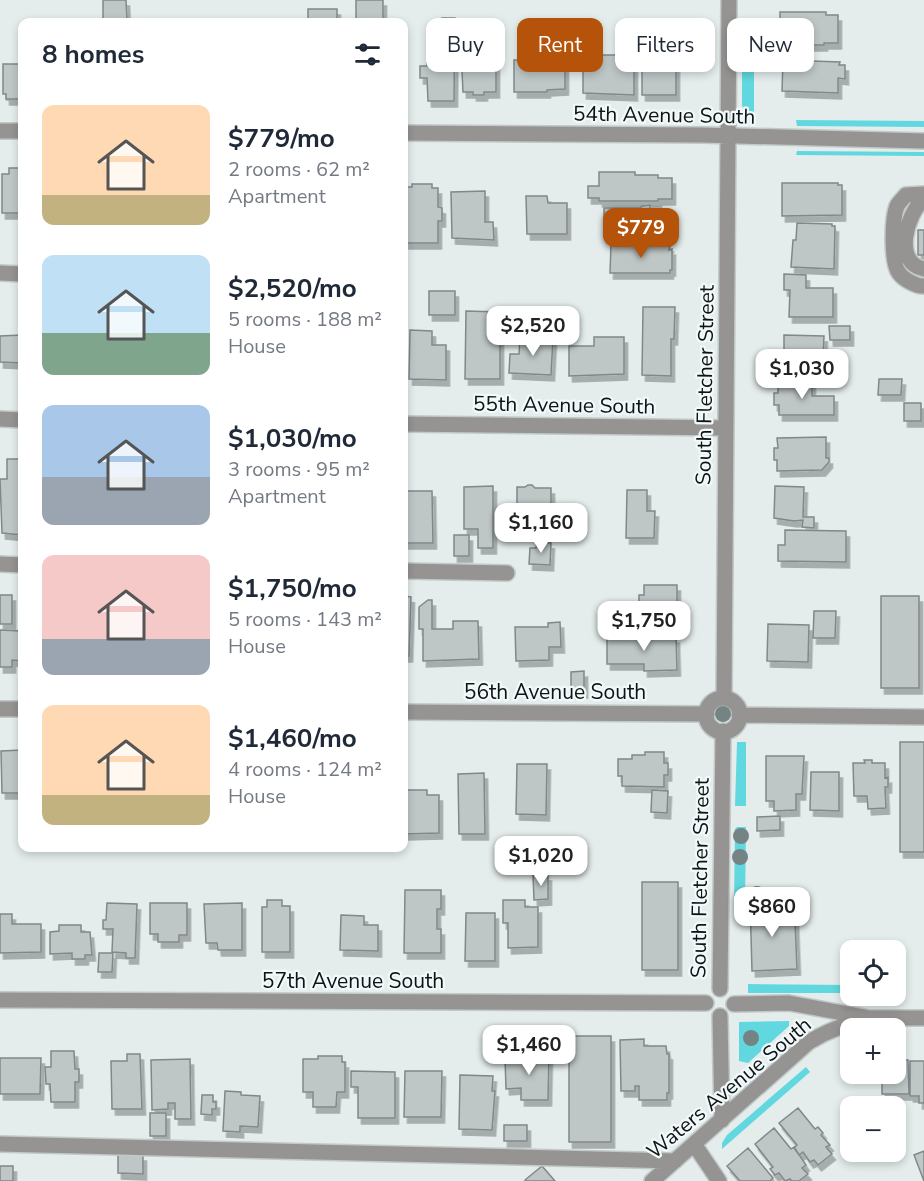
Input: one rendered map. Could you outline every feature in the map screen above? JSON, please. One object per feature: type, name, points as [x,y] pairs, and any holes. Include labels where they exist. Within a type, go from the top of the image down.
[{"type":"street","name":"South Fletcher Street","points":[[724,698],[729,0]]},
{"type":"street","points":[[0,131],[18,131]]},
{"type":"street","name":"54th Avenue South","points":[[408,134],[924,141]]},
{"type":"street","points":[[924,194],[906,195],[897,204],[893,219],[894,261],[899,273],[920,287],[924,286]]},
{"type":"street","points":[[924,200],[913,211],[906,231],[907,255],[910,262],[924,269]]},
{"type":"street","points":[[0,273],[18,274]]},
{"type":"street","points":[[0,419],[18,420]]},
{"type":"street","name":"55th Avenue South","points":[[408,424],[725,428]]},
{"type":"street","points":[[0,564],[18,565]]},
{"type":"street","points":[[408,571],[507,573]]},
{"type":"street","points":[[724,698],[738,707],[740,715],[735,727],[723,731],[711,726],[706,714],[713,701],[724,698]]},
{"type":"street","points":[[0,709],[18,709]]},
{"type":"street","name":"56th Avenue South","points":[[408,712],[706,714]]},
{"type":"street","points":[[740,715],[924,717]]},
{"type":"street","name":"South Fletcher Street","points":[[720,989],[723,731]]},
{"type":"street","points":[[720,989],[730,993],[734,1004],[731,1011],[720,1017],[710,1013],[706,1003],[710,993],[720,989]]},
{"type":"street","name":"57th Avenue South","points":[[0,1000],[706,1003]]},
{"type":"street","points":[[734,1004],[789,1004],[870,1018]]},
{"type":"street","points":[[720,1017],[722,1120]]},
{"type":"street","points":[[906,1018],[924,1018]]},
{"type":"street","name":"Waters Avenue South","points":[[652,1181],[809,1042],[840,1026]]},
{"type":"street","points":[[0,1143],[675,1161]]},
{"type":"street","points":[[694,1144],[719,1181]]},
{"type":"shaded area","points":[[742,72],[754,72],[754,115],[745,115],[742,105]]},
{"type":"shaded area","points":[[796,120],[924,121],[924,127],[797,126]]},
{"type":"shaded area","points":[[797,151],[924,152],[924,156],[796,155]]},
{"type":"shaded area","points":[[737,742],[746,742],[746,806],[735,806]]},
{"type":"shaded area","points":[[746,827],[745,906],[734,906],[735,829]]},
{"type":"shaded area","points":[[748,984],[840,985],[840,993],[748,993]]},
{"type":"shaded area","points":[[789,1021],[789,1026],[748,1063],[739,1061],[739,1022]]},
{"type":"shaded area","points":[[806,1067],[810,1072],[722,1149],[722,1143],[727,1135]]},
{"type":"building","points":[[103,0],[126,0],[127,18],[103,18]]},
{"type":"building","points":[[356,0],[383,0],[383,18],[356,18]]},
{"type":"building","points":[[308,9],[337,9],[337,18],[308,18]]},
{"type":"building","points":[[780,12],[826,12],[826,15],[838,15],[838,43],[814,45],[814,18],[780,18]]},
{"type":"building","points":[[603,55],[615,55],[615,72],[634,72],[634,95],[583,93],[583,72],[603,72]]},
{"type":"building","points":[[514,60],[517,60],[517,72],[565,72],[565,89],[547,90],[547,92],[514,92]]},
{"type":"building","points":[[814,61],[840,62],[839,65],[845,65],[845,79],[838,78],[838,93],[782,91],[783,72],[814,72]]},
{"type":"building","points":[[3,64],[18,64],[18,99],[6,99],[6,94],[3,94]]},
{"type":"building","points":[[420,66],[426,66],[426,72],[454,72],[454,101],[428,101],[427,78],[420,78]]},
{"type":"building","points":[[462,72],[496,72],[496,92],[473,95],[473,92],[463,92]]},
{"type":"building","points":[[642,72],[676,72],[676,95],[642,95]]},
{"type":"building","points":[[9,168],[18,168],[18,213],[2,213],[2,174],[9,174]]},
{"type":"building","points":[[599,172],[635,172],[635,175],[658,175],[658,178],[672,178],[672,199],[599,201],[599,198],[588,198],[588,186],[599,186]]},
{"type":"building","points":[[782,183],[838,183],[842,185],[842,215],[782,216]]},
{"type":"building","points":[[412,184],[432,184],[432,188],[438,188],[438,207],[442,208],[442,221],[438,221],[438,243],[408,243],[408,187],[412,187]]},
{"type":"building","points":[[485,191],[485,222],[493,222],[494,240],[452,238],[451,192]]},
{"type":"building","points":[[526,196],[547,196],[548,203],[567,203],[567,234],[527,234]]},
{"type":"building","points":[[650,205],[650,210],[664,210],[664,213],[668,213],[667,234],[663,234],[663,237],[604,237],[604,208],[640,208]]},
{"type":"building","points":[[797,223],[835,226],[834,269],[791,267]]},
{"type":"building","points":[[918,230],[924,230],[924,255],[918,255]]},
{"type":"building","points":[[654,241],[654,246],[670,246],[669,250],[672,249],[670,273],[610,273],[611,244],[647,244]]},
{"type":"building","points":[[784,274],[806,275],[806,288],[833,288],[833,317],[789,317],[790,290],[784,290]]},
{"type":"building","points":[[429,291],[455,291],[455,315],[429,315]]},
{"type":"building","points":[[643,307],[675,307],[674,339],[671,339],[671,376],[642,375]]},
{"type":"building","points":[[466,311],[500,312],[500,379],[465,379]]},
{"type":"building","points":[[829,326],[850,326],[850,340],[830,340]]},
{"type":"building","points":[[410,330],[432,331],[432,345],[446,345],[446,380],[409,379]]},
{"type":"building","points":[[18,335],[18,363],[0,362],[0,336]]},
{"type":"building","points":[[784,335],[824,336],[823,358],[812,357],[812,362],[784,361]]},
{"type":"building","points":[[520,337],[553,338],[551,375],[509,373],[510,354],[519,354]]},
{"type":"building","points":[[594,337],[624,337],[624,374],[569,376],[569,346],[594,346]]},
{"type":"building","points":[[879,379],[902,379],[901,395],[878,395]]},
{"type":"building","points":[[778,382],[812,382],[812,396],[834,396],[834,415],[779,415],[779,405],[774,405],[774,393],[778,393]]},
{"type":"building","points":[[904,403],[921,403],[921,421],[904,421]]},
{"type":"building","points":[[826,437],[826,458],[829,458],[829,462],[822,470],[777,471],[774,448],[778,448],[777,438]]},
{"type":"building","points":[[7,459],[18,459],[18,535],[2,533],[0,479],[7,479]]},
{"type":"building","points":[[528,485],[535,488],[551,488],[551,520],[517,520],[517,487]]},
{"type":"building","points":[[493,486],[493,548],[478,548],[478,529],[464,529],[464,487]]},
{"type":"building","points":[[775,486],[804,487],[803,517],[814,517],[814,528],[802,527],[803,520],[774,518]]},
{"type":"building","points":[[627,490],[647,490],[647,511],[655,511],[654,538],[626,538]]},
{"type":"building","points":[[408,491],[432,491],[433,543],[408,543]]},
{"type":"building","points":[[785,530],[846,531],[846,562],[778,561],[778,545],[785,545]]},
{"type":"building","points":[[454,535],[469,535],[469,556],[454,556]]},
{"type":"building","points":[[537,542],[551,543],[550,565],[529,564],[530,548],[536,548]]},
{"type":"building","points":[[644,585],[677,585],[677,610],[639,610],[639,595],[644,595]]},
{"type":"building","points":[[0,595],[12,595],[12,624],[0,624]]},
{"type":"building","points":[[881,596],[919,596],[919,688],[881,688]]},
{"type":"building","points":[[408,597],[411,597],[408,656]]},
{"type":"building","points":[[428,600],[432,600],[432,629],[453,629],[453,621],[478,621],[479,659],[423,661],[423,629],[419,629],[419,607]]},
{"type":"building","points":[[814,611],[836,611],[835,638],[813,638]]},
{"type":"building","points":[[560,622],[561,647],[549,647],[549,660],[516,661],[515,627],[548,627],[548,623]]},
{"type":"building","points":[[768,624],[809,625],[808,662],[767,661]]},
{"type":"building","points":[[0,630],[18,631],[18,661],[12,660],[12,667],[0,667]]},
{"type":"building","points":[[676,637],[677,670],[644,671],[644,664],[607,664],[607,638]]},
{"type":"building","points":[[584,671],[584,692],[571,693],[571,672]]},
{"type":"building","points":[[900,742],[924,742],[924,852],[900,852]]},
{"type":"building","points":[[18,750],[18,793],[2,793],[1,751]]},
{"type":"building","points":[[645,752],[664,752],[664,763],[668,763],[668,775],[664,775],[664,787],[622,786],[622,776],[618,776],[618,759],[632,759],[632,755],[645,755]]},
{"type":"building","points":[[766,756],[804,756],[802,794],[796,794],[796,810],[774,811],[774,801],[766,801]]},
{"type":"building","points":[[864,760],[872,760],[872,763],[885,763],[885,778],[888,777],[888,787],[885,787],[886,808],[868,809],[867,796],[854,796],[853,763],[865,763]]},
{"type":"building","points":[[517,764],[547,764],[546,815],[516,814]]},
{"type":"building","points":[[811,772],[839,772],[839,811],[810,810]]},
{"type":"building","points":[[484,773],[485,834],[459,834],[458,774]]},
{"type":"building","points":[[408,790],[427,790],[427,795],[439,795],[439,833],[408,834]]},
{"type":"building","points":[[652,790],[668,791],[667,813],[651,812]]},
{"type":"building","points":[[780,816],[780,830],[757,831],[757,817]]},
{"type":"building","points":[[533,875],[548,875],[548,899],[534,900]]},
{"type":"building","points":[[642,882],[678,882],[678,970],[642,970]]},
{"type":"building","points":[[405,890],[441,890],[441,909],[437,909],[437,929],[441,929],[441,953],[404,953]]},
{"type":"building","points":[[267,900],[282,900],[282,906],[290,906],[290,952],[262,952],[262,907],[267,907]]},
{"type":"building","points":[[503,900],[525,900],[525,907],[538,907],[538,947],[508,948],[508,923],[503,923]]},
{"type":"building","points":[[750,900],[778,900],[778,920],[795,920],[797,969],[752,971]]},
{"type":"building","points":[[107,903],[137,904],[135,958],[126,958],[126,953],[112,952],[113,929],[103,929]]},
{"type":"building","points":[[150,903],[187,903],[187,935],[179,935],[179,942],[158,942],[158,934],[150,934]]},
{"type":"building","points":[[242,903],[242,950],[218,950],[217,943],[206,943],[204,904]]},
{"type":"building","points":[[466,913],[495,913],[495,961],[465,961]]},
{"type":"building","points":[[0,914],[12,914],[12,924],[41,924],[41,952],[0,953]]},
{"type":"building","points":[[341,915],[364,916],[364,925],[378,925],[378,951],[340,950]]},
{"type":"building","points":[[59,925],[81,925],[81,932],[90,932],[92,955],[85,955],[85,959],[72,959],[72,953],[50,954],[50,932],[59,931]]},
{"type":"building","points":[[99,953],[113,953],[112,972],[98,972]]},
{"type":"building","points":[[569,1036],[611,1036],[611,1142],[569,1142]]},
{"type":"building","points":[[644,1039],[644,1046],[666,1046],[667,1054],[669,1054],[667,1100],[639,1100],[639,1086],[635,1086],[635,1091],[621,1091],[620,1040]]},
{"type":"building","points":[[51,1051],[74,1051],[75,1069],[79,1069],[79,1082],[75,1082],[75,1102],[51,1102],[50,1084],[46,1084],[45,1067],[51,1067]]},
{"type":"building","points":[[127,1054],[140,1054],[142,1109],[112,1109],[111,1061],[127,1061]]},
{"type":"building","points":[[528,1054],[549,1054],[548,1100],[521,1100],[521,1088],[506,1089],[505,1058],[528,1057]]},
{"type":"building","points":[[318,1056],[342,1056],[342,1062],[345,1062],[345,1092],[337,1092],[336,1107],[313,1107],[313,1092],[303,1092],[303,1059],[318,1059]]},
{"type":"building","points":[[0,1058],[41,1058],[40,1094],[0,1094]]},
{"type":"building","points":[[190,1059],[191,1119],[175,1119],[175,1103],[168,1103],[168,1109],[152,1110],[151,1060]]},
{"type":"building","points":[[906,1060],[908,1060],[909,1094],[882,1094],[882,1084],[906,1084]]},
{"type":"building","points":[[910,1061],[924,1061],[924,1103],[919,1103],[919,1096],[910,1096]]},
{"type":"building","points":[[351,1071],[395,1072],[395,1118],[358,1118],[358,1087],[351,1087]]},
{"type":"building","points":[[405,1071],[442,1071],[441,1117],[404,1117]]},
{"type":"building","points":[[460,1075],[493,1076],[492,1091],[495,1091],[492,1130],[459,1129]]},
{"type":"building","points":[[225,1091],[260,1096],[258,1127],[240,1126],[240,1132],[223,1131]]},
{"type":"building","points":[[202,1095],[213,1095],[216,1109],[212,1109],[212,1115],[201,1114]]},
{"type":"building","points":[[798,1108],[815,1129],[818,1127],[823,1133],[821,1135],[830,1145],[826,1147],[832,1154],[818,1165],[814,1160],[810,1162],[803,1152],[799,1155],[794,1148],[797,1145],[779,1123]]},
{"type":"building","points":[[150,1113],[166,1113],[166,1136],[150,1136]]},
{"type":"building","points":[[504,1125],[527,1125],[527,1141],[504,1141]]},
{"type":"building","points":[[774,1128],[791,1149],[794,1147],[806,1165],[802,1168],[808,1174],[799,1181],[790,1179],[785,1181],[779,1173],[775,1175],[770,1169],[773,1167],[755,1144]]},
{"type":"building","points":[[748,1148],[773,1178],[770,1181],[740,1181],[727,1166]]},
{"type":"building","points":[[924,1151],[924,1181],[914,1155]]},
{"type":"building","points":[[118,1155],[143,1155],[143,1174],[118,1173]]},
{"type":"building","points":[[0,1166],[13,1166],[13,1181],[0,1181]]},
{"type":"building","points":[[542,1166],[555,1181],[525,1181],[525,1180]]}]
